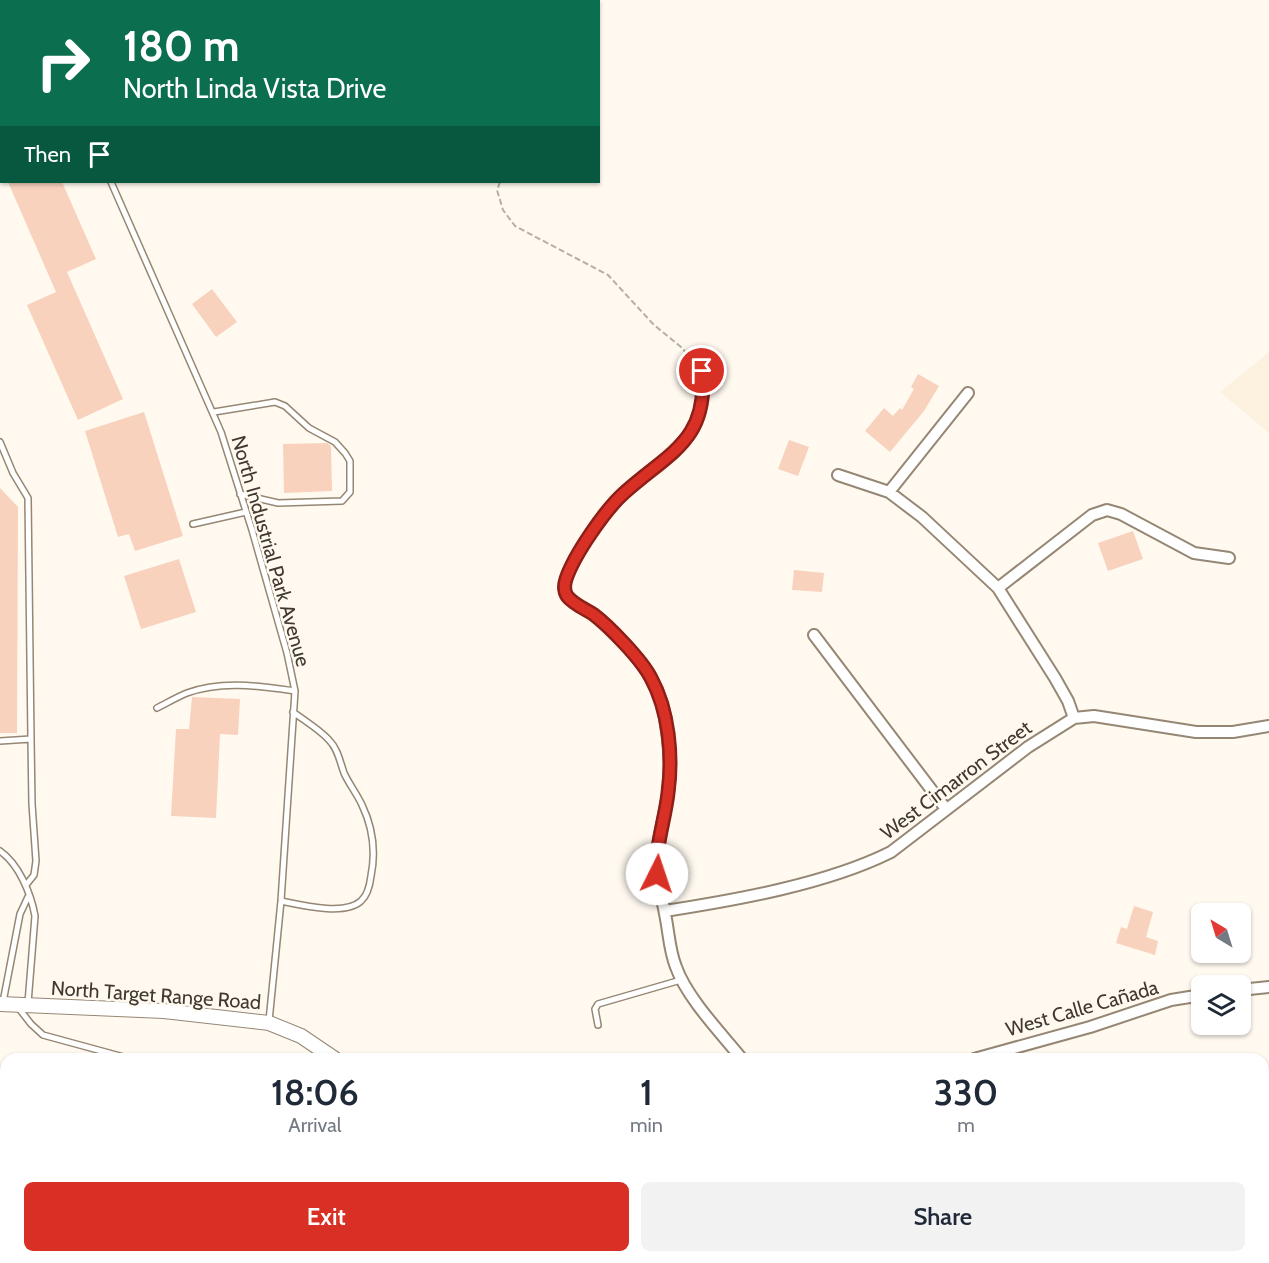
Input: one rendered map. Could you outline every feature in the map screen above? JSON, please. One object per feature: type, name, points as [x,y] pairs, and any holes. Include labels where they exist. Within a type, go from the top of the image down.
[{"type":"street","points":[[702,371],[704,393],[688,438],[623,494],[601,517],[570,570],[564,586],[565,594],[595,615],[622,641],[651,677],[663,709],[670,754],[668,793],[656,861],[657,886],[665,911],[670,949],[682,980],[737,1053]]},
{"type":"street","points":[[889,492],[968,393]]},
{"type":"street","points":[[838,475],[889,492],[922,517],[998,588],[1055,678],[1068,701],[1074,718],[1094,716],[1196,732],[1233,732],[1269,726]]},
{"type":"street","points":[[998,588],[1092,515],[1107,510],[1122,514],[1194,553],[1229,558]]},
{"type":"street","points":[[814,635],[946,809]]},
{"type":"street","name":"West Cimarron Street","points":[[665,911],[721,902],[866,865],[891,852],[1028,747],[1074,718]]},
{"type":"street","points":[[1251,989],[1269,987]]},
{"type":"street","name":"West Calle Cañada","points":[[996,1053],[1090,1027],[1171,1000],[1191,997]]},
{"type":"street","name":"North Target Range Road","points":[[11,1005],[164,1011],[268,1023],[301,1036],[326,1053]]},
{"type":"lane","name":"North Industrial Park Avenue","points":[[111,183],[214,411],[287,653],[295,692],[281,901],[268,1023]]},
{"type":"lane","points":[[214,411],[275,402],[285,406],[309,428],[335,442],[350,461],[350,492],[342,501],[278,503],[240,494]]},
{"type":"lane","points":[[0,442],[13,473],[28,498],[32,804],[36,861],[34,875],[26,885]]},
{"type":"lane","points":[[193,524],[246,512]]},
{"type":"lane","points":[[157,708],[186,693],[207,687],[242,685],[295,692]]},
{"type":"lane","points":[[281,901],[320,908],[348,907],[361,901],[369,888],[374,862],[373,838],[369,820],[334,748],[321,732],[293,712]]},
{"type":"lane","points":[[0,741],[31,739]]},
{"type":"lane","points":[[0,851],[8,856],[19,871],[26,885],[35,916],[11,1005]]},
{"type":"lane","points":[[11,1005],[20,914],[28,897]]},
{"type":"lane","points":[[598,1025],[595,1009],[598,1004],[682,980]]},
{"type":"lane","points":[[11,1005],[43,1035],[109,1053]]},
{"type":"path","points":[[500,183],[496,190],[503,210],[515,226],[608,275],[654,325],[681,347],[702,371]]},
{"type":"shaded area","points":[[1269,352],[1269,433],[1220,392]]},
{"type":"building","points":[[8,183],[62,183],[96,259],[67,272],[123,399],[78,420],[27,305],[56,292]]},
{"type":"building","points":[[212,289],[237,322],[216,337],[192,304]]},
{"type":"building","points":[[918,374],[939,386],[924,411],[890,452],[865,431],[884,408],[893,416],[900,408],[902,410],[914,389],[911,387]]},
{"type":"building","points":[[144,412],[183,536],[135,551],[129,534],[118,537],[85,431]]},
{"type":"building","points":[[789,440],[809,447],[798,476],[778,469]]},
{"type":"building","points":[[327,443],[331,446],[332,491],[284,493],[283,444]]},
{"type":"building","points":[[0,488],[18,507],[17,733],[0,733]]},
{"type":"building","points":[[1133,531],[1143,559],[1108,571],[1098,543]]},
{"type":"building","points":[[179,559],[196,612],[141,629],[124,576]]},
{"type":"building","points":[[794,570],[824,573],[822,592],[792,590]]},
{"type":"building","points":[[192,697],[240,699],[238,735],[220,734],[216,818],[171,816],[176,729],[189,729]]},
{"type":"building","points":[[1134,906],[1153,912],[1146,937],[1158,941],[1155,955],[1116,943],[1121,927],[1127,929]]},
{"type":"route","points":[[657,874],[656,861],[668,793],[670,754],[663,709],[651,677],[622,641],[595,615],[565,594],[564,586],[570,570],[601,517],[623,494],[688,438],[704,393],[702,371]]}]
